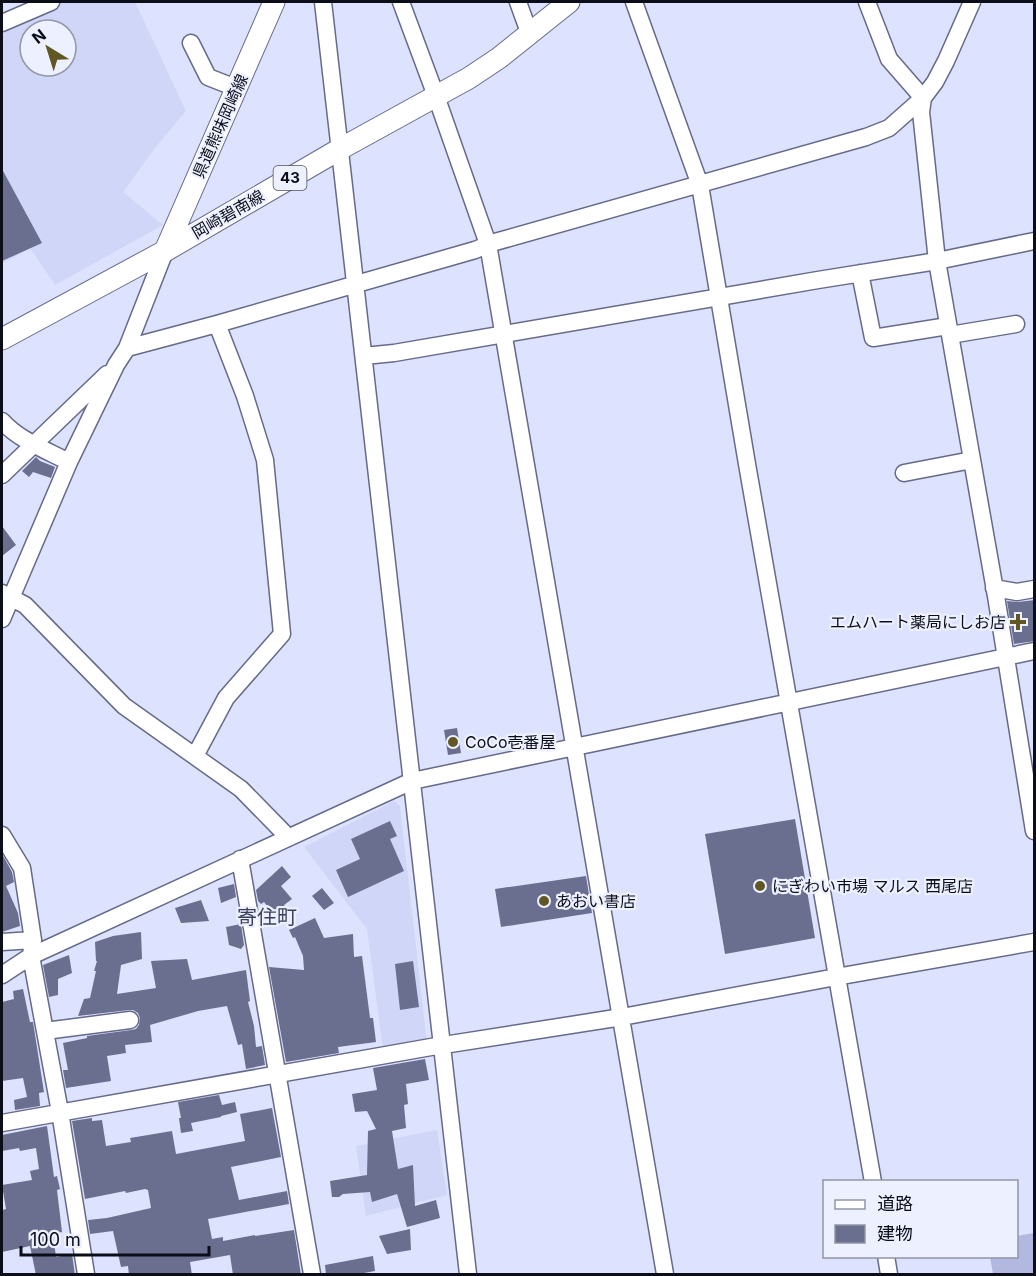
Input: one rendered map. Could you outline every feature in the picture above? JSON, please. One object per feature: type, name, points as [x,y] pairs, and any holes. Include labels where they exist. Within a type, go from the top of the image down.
[{"type":"main road","name":"県道熊味岡崎線","points":[[165,251],[274,2]]},
{"type":"main road","name":"岡崎碧南線","points":[[2,339],[165,251],[340,149],[469,78],[530,35],[569,2]]},
{"type":"street","points":[[2,23],[51,2]]},
{"type":"street","points":[[323,2],[468,1275]]},
{"type":"street","points":[[401,2],[488,244],[665,1275]]},
{"type":"street","points":[[518,2],[530,35]]},
{"type":"street","points":[[634,2],[700,185],[873,1180]]},
{"type":"street","points":[[867,2],[889,59],[923,98],[921,112],[937,261],[1035,831]]},
{"type":"street","points":[[127,348],[475,250],[488,244],[700,185],[889,128],[923,98],[935,82],[972,2]]},
{"type":"street","points":[[191,43],[208,76],[236,88]]},
{"type":"street","points":[[364,356],[394,353],[937,261],[1035,242]]},
{"type":"street","points":[[2,619],[6,595],[116,365],[127,348],[165,251]]},
{"type":"street","points":[[860,273],[873,338],[1016,324]]},
{"type":"street","points":[[195,756],[226,698],[282,634],[265,460],[245,396],[217,324]]},
{"type":"street","points":[[2,475],[116,365]]},
{"type":"street","points":[[2,421],[21,438],[69,462]]},
{"type":"street","points":[[904,473],[972,460]]},
{"type":"street","points":[[994,588],[1017,592],[1035,589]]},
{"type":"street","points":[[6,595],[25,605],[124,706],[240,789],[288,837]]},
{"type":"street","points":[[2,975],[32,948],[240,859],[412,781],[1035,651]]},
{"type":"street","points":[[2,835],[22,868],[45,1031],[86,1275]]},
{"type":"street","points":[[240,859],[312,1275]]},
{"type":"street","points":[[2,942],[32,948]]},
{"type":"street","points":[[2,1123],[442,1045],[622,1017],[836,976],[1035,942]]},
{"type":"street","points":[[45,1031],[130,1020]]},
{"type":"street","points":[[886,1258],[889,1275]]},
{"type":"shaded area","points":[[57,2],[135,2],[186,111],[123,192],[163,225],[55,285],[30,248],[2,264],[2,30],[18,22],[18,78],[78,78],[78,18],[26,18]]},
{"type":"shaded area","points":[[394,801],[400,806],[427,1043],[383,1050],[367,929],[304,847]]},
{"type":"shaded area","points":[[437,1130],[447,1195],[366,1216],[356,1146]]},
{"type":"shaded area","points":[[1034,1233],[1034,1274],[993,1274],[990,1258],[1018,1258],[1018,1236]]},
{"type":"building","points":[[2,169],[42,243],[2,261]]},
{"type":"building","points":[[36,457],[55,467],[51,478],[33,472],[29,477],[22,471]]},
{"type":"building","points":[[2,526],[16,545],[2,556]]},
{"type":"building","points":[[1035,600],[1035,641],[1014,644],[1007,601]]},
{"type":"building","name":"CoCo壱番屋","points":[[457,728],[461,753],[448,755],[444,730]]},
{"type":"building","name":"にぎわい市場 マルス 西尾店","points":[[795,819],[815,938],[725,954],[705,834]]},
{"type":"building","points":[[390,821],[397,836],[390,839],[404,871],[348,897],[336,870],[360,859],[351,839]]},
{"type":"building","points":[[2,854],[12,872],[14,882],[6,886],[18,913],[20,926],[2,932]]},
{"type":"building","points":[[282,866],[291,877],[281,886],[292,899],[284,905],[288,911],[278,919],[264,902],[261,904],[258,901],[256,890]]},
{"type":"building","name":"あおい書店","points":[[586,876],[592,913],[501,927],[495,889]]},
{"type":"building","points":[[234,884],[236,897],[221,903],[218,888]]},
{"type":"building","points":[[322,888],[334,903],[324,910],[312,896]]},
{"type":"building","points":[[201,900],[209,921],[181,923],[175,908]]},
{"type":"building","points":[[315,918],[324,938],[353,934],[354,957],[362,956],[370,1018],[373,1018],[376,1042],[338,1047],[339,1053],[286,1062],[269,967],[304,970],[303,956],[295,937],[293,938],[289,930]]},
{"type":"building","points":[[241,924],[244,945],[241,949],[229,945],[226,927]]},
{"type":"building","points":[[141,932],[142,959],[121,965],[117,994],[156,988],[151,961],[187,959],[192,980],[246,970],[250,1001],[248,1002],[256,1047],[262,1046],[265,1065],[246,1069],[242,1044],[238,1045],[227,1006],[198,1011],[150,1025],[152,1042],[125,1045],[126,1053],[107,1056],[111,1081],[66,1088],[63,1070],[68,1070],[63,1043],[87,1038],[87,1036],[136,1029],[139,1025],[138,1013],[133,1010],[78,1016],[84,999],[90,998],[97,961],[95,942],[113,936]]},
{"type":"building","points":[[69,955],[72,973],[58,979],[58,995],[49,997],[43,965]]},
{"type":"building","points":[[413,961],[419,1007],[400,1010],[395,964]]},
{"type":"building","points":[[23,989],[30,1022],[33,1022],[44,1092],[39,1093],[40,1106],[15,1110],[14,1100],[27,1097],[23,1078],[2,1081],[2,1002],[14,999],[13,991]]},
{"type":"building","points":[[425,1059],[429,1080],[406,1084],[408,1104],[404,1105],[406,1128],[392,1131],[398,1169],[413,1165],[415,1206],[436,1200],[440,1218],[407,1227],[397,1194],[372,1202],[370,1192],[332,1197],[330,1181],[367,1175],[368,1131],[376,1129],[367,1111],[355,1112],[352,1094],[377,1090],[373,1068]]},
{"type":"building","points":[[219,1095],[222,1105],[235,1102],[237,1112],[191,1123],[193,1131],[181,1133],[178,1102]]},
{"type":"building","points":[[272,1108],[281,1157],[231,1167],[239,1200],[287,1191],[289,1204],[208,1219],[212,1239],[223,1237],[223,1241],[294,1230],[301,1275],[233,1275],[230,1255],[190,1262],[192,1275],[129,1275],[128,1266],[121,1267],[113,1231],[90,1234],[88,1220],[151,1208],[148,1190],[145,1189],[85,1199],[72,1121],[92,1118],[92,1121],[102,1120],[106,1146],[131,1142],[130,1138],[172,1131],[176,1154],[245,1141],[240,1114]]},
{"type":"building","points":[[47,1126],[54,1177],[57,1176],[60,1189],[57,1190],[62,1232],[53,1234],[56,1257],[72,1254],[75,1275],[36,1275],[30,1246],[2,1252],[2,1210],[6,1209],[2,1185],[32,1180],[30,1171],[39,1169],[36,1148],[2,1151],[2,1135]]},
{"type":"building","points":[[410,1229],[411,1250],[387,1254],[379,1236]]},
{"type":"building","points":[[373,1256],[375,1271],[353,1275],[326,1275],[325,1265]]},
{"type":"place","name":"エムハート薬局にしお店","points":[[1018,622]]},
{"type":"place","name":"CoCo壱番屋","points":[[453,742]]},
{"type":"place","name":"にぎわい市場 マルス 西尾店","points":[[760,886]]},
{"type":"place","name":"あおい書店","points":[[544,901]]},
{"type":"district","name":"寄住町","points":[[267,917]]}]
